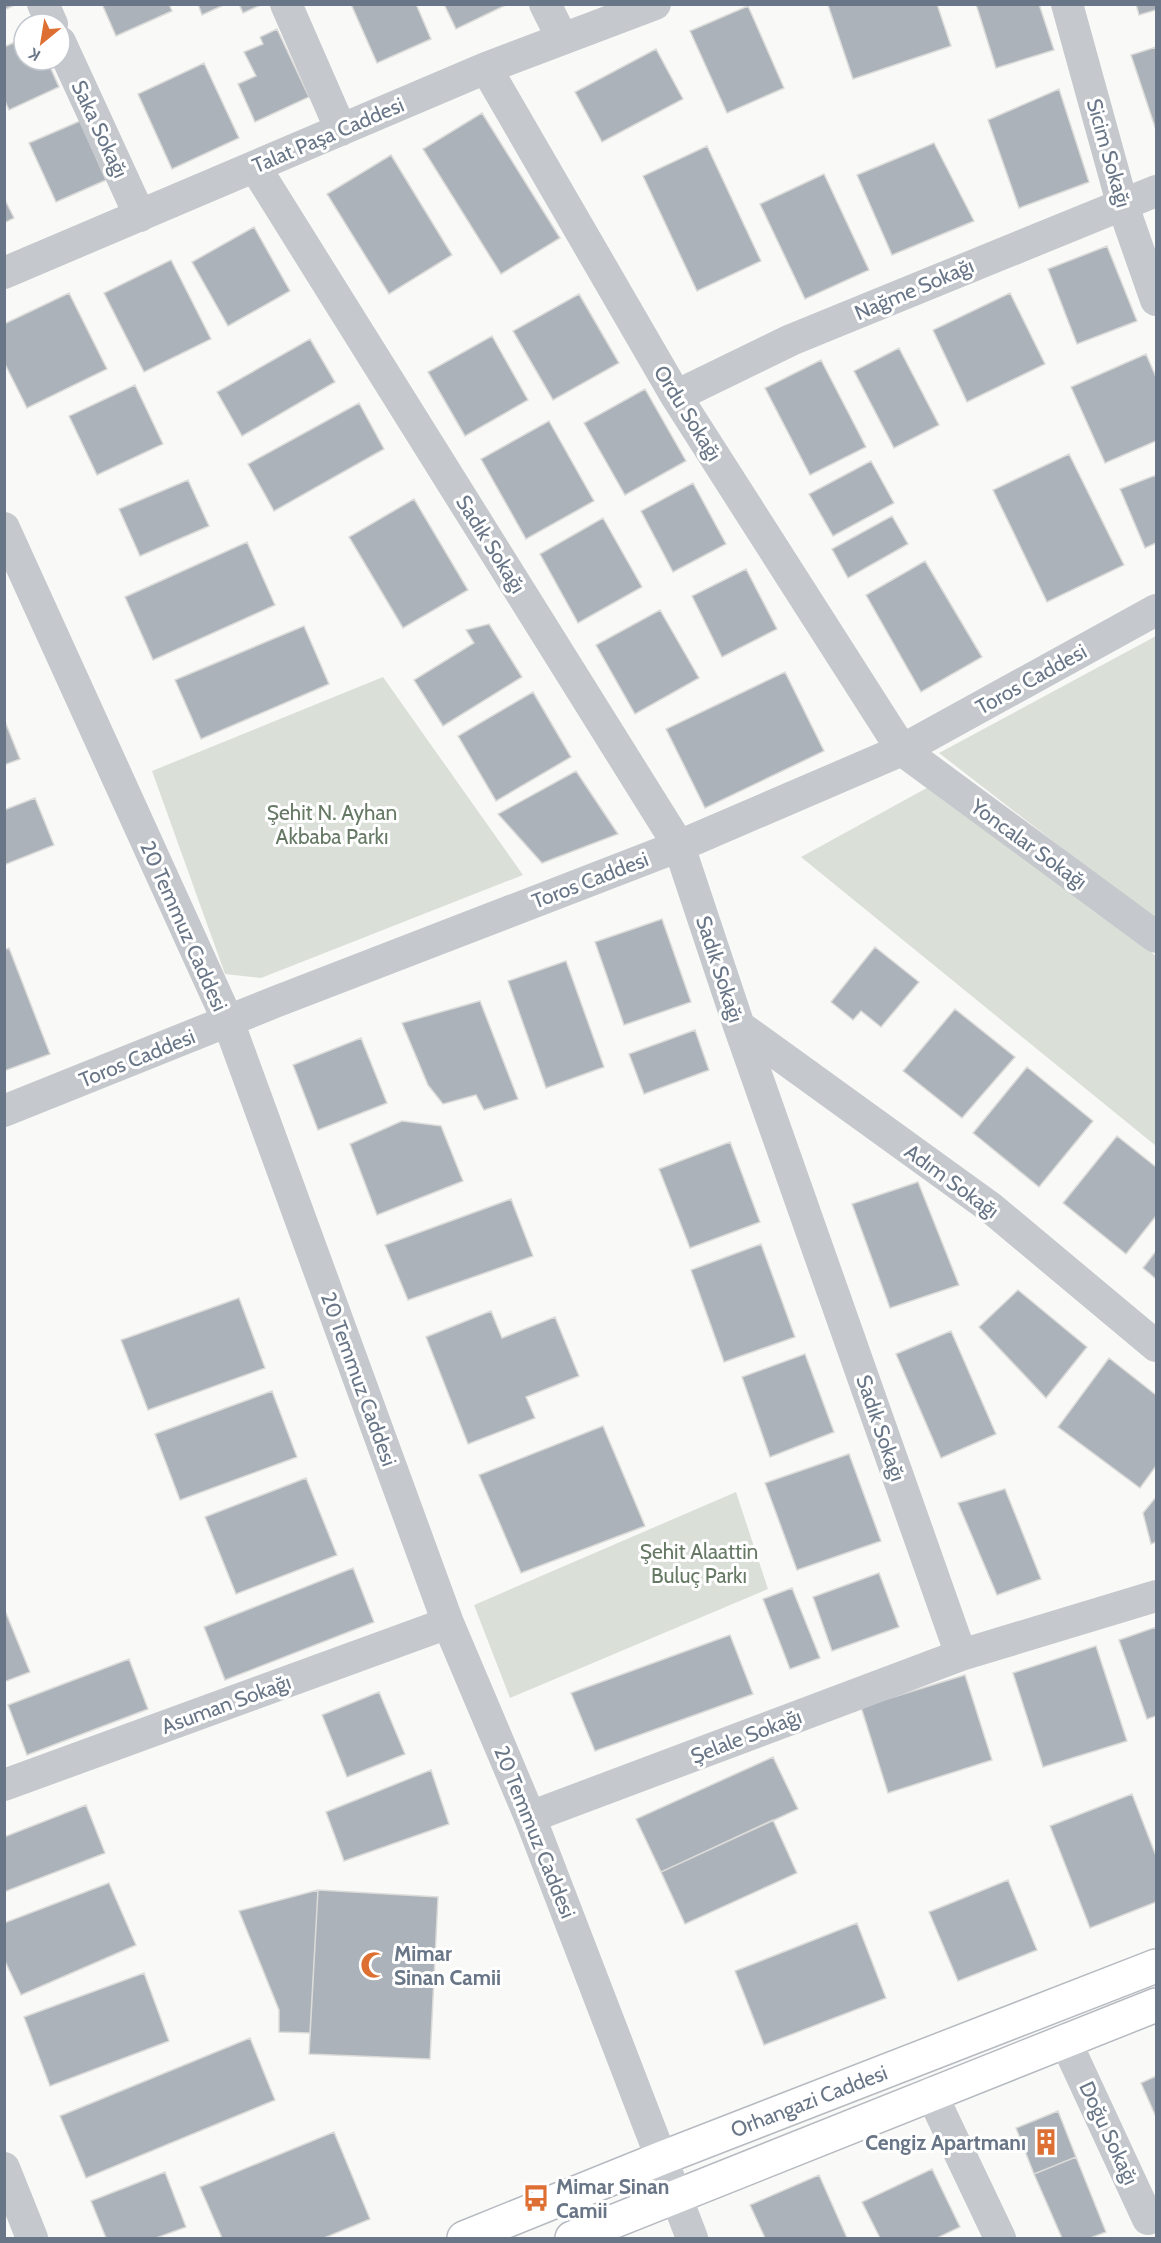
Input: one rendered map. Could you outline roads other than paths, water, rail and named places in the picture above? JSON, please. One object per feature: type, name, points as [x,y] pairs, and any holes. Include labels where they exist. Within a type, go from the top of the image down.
[{"type":"main road","name":"Orhangazi Caddesi","points":[[464,2238],[662,2158],[1156,1966]]},
{"type":"main road","name":"Orhangazi Caddesi","points":[[572,2238],[1156,2005]]},
{"type":"street","points":[[286,4],[341,130]]},
{"type":"street","points":[[545,4],[562,38]]},
{"type":"street","name":"Talat Paşa Caddesi","points":[[4,273],[486,68],[655,4]]},
{"type":"street","name":"Sicim Sokağı","points":[[1067,4],[1122,203],[1156,300]]},
{"type":"street","name":"Saka Sokağı","points":[[72,68],[140,216]]},
{"type":"street","name":"Ordu Sokağı","points":[[486,68],[676,396],[902,750]]},
{"type":"street","name":"Sadık Sokağı","points":[[255,166],[680,846],[739,1026],[961,1655]]},
{"type":"street","name":"Nağme Sokağı","points":[[676,396],[791,340],[1156,191]]},
{"type":"street","name":"20 Temmuz Caddesi","points":[[4,528],[228,1021],[448,1623],[530,1816],[692,2238]]},
{"type":"street","name":"Toros Caddesi","points":[[4,1112],[228,1021],[680,846],[902,750],[1156,610]]},
{"type":"street","name":"Yoncalar Sokağı","points":[[902,750],[1156,937]]},
{"type":"street","name":"Adım Sokağı","points":[[739,1026],[991,1208],[1156,1346]]},
{"type":"street","points":[[961,1655],[1156,1596]]},
{"type":"street","name":"Asuman Sokağı","points":[[4,1785],[448,1623]]},
{"type":"street","name":"Şelale Sokağı","points":[[530,1816],[961,1655]]},
{"type":"street","name":"Doğu Sokağı","points":[[1065,2040],[1148,2219],[1156,2216]]},
{"type":"street","points":[[931,2093],[1000,2238]]},
{"type":"street","points":[[4,2168],[32,2238]]},
{"type":"place","name":"Mimar Sinan Camii","points":[[374,1965]]},
{"type":"place","name":"Cengiz Apartmanı","points":[[1046,2142]]},
{"type":"place","name":"Mimar Sinan Cami̇i","points":[[536,2198]]},
{"type":"park label","name":"Şehit N. Ayhan Akbaba Parkı","points":[[332,824]]},
{"type":"park label","name":"Şehit Alaattin Buluç Parkı","points":[[699,1563]]}]
